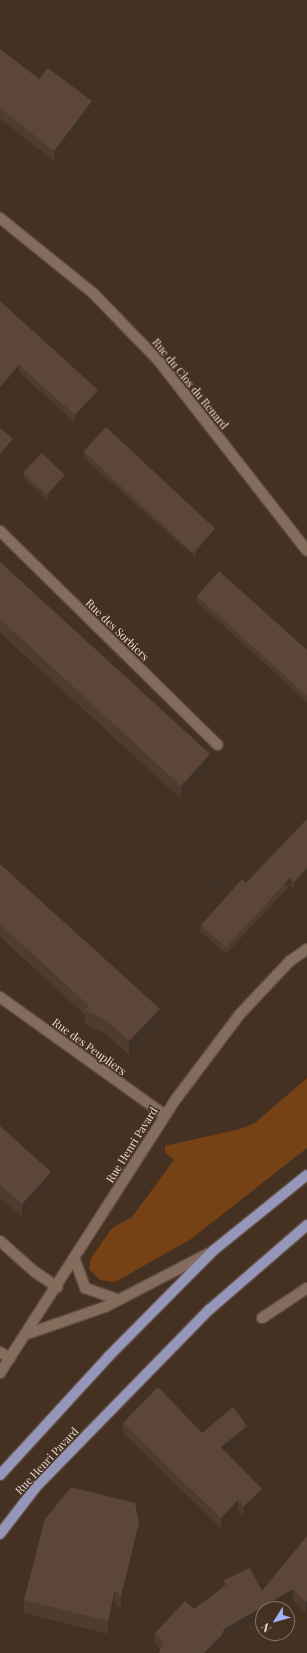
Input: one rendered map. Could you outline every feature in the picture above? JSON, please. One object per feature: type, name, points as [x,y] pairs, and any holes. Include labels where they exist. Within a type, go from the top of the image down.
[{"type":"main road","points":[[0,1475],[108,1357],[214,1250],[307,1175]]},
{"type":"main road","name":"Rue Henri Pavard","points":[[0,1534],[36,1487],[209,1310],[307,1225]]},
{"type":"street","name":"Rue du Clos du Renard","points":[[1,222],[93,293],[158,360],[307,551]]},
{"type":"street","name":"Rue des Sorbiers","points":[[0,531],[218,745]]},
{"type":"street","name":"Rue Henri Pavard","points":[[0,1373],[57,1287],[164,1115],[240,1014],[290,961],[307,949]]},
{"type":"street","name":"Rue des Peupliers","points":[[0,997],[164,1115]]},
{"type":"street","points":[[0,1241],[35,1272],[57,1287]]},
{"type":"street","points":[[27,1334],[119,1300],[214,1250]]},
{"type":"street","points":[[74,1260],[85,1288],[119,1300]]},
{"type":"street","points":[[262,1318],[307,1288]]},
{"type":"street","points":[[0,1352],[10,1358]]},
{"type":"shaded area","points":[[307,1078],[307,1148],[191,1239],[115,1282],[100,1280],[89,1269],[91,1258],[112,1228],[132,1217],[174,1160],[165,1152],[165,1146],[240,1129],[255,1123]]},
{"type":"building","points":[[0,49],[39,79],[48,68],[92,101],[54,151],[0,108]]},
{"type":"building","points":[[0,301],[98,390],[75,415],[19,365],[0,387]]},
{"type":"building","points":[[106,427],[215,529],[192,553],[83,451]]},
{"type":"building","points":[[0,428],[13,439],[0,454]]},
{"type":"building","points":[[42,453],[65,475],[46,495],[23,472]]},
{"type":"building","points":[[0,562],[210,754],[181,786],[0,619]]},
{"type":"building","points":[[219,571],[307,650],[307,696],[197,596]]},
{"type":"building","points":[[307,819],[307,868],[294,882],[290,878],[226,947],[201,925],[242,879],[246,883]]},
{"type":"building","points":[[0,864],[160,1009],[129,1041],[106,1020],[85,1010],[89,1006],[0,924]]},
{"type":"building","points":[[0,1126],[51,1172],[22,1204],[0,1185]]},
{"type":"building","points":[[158,1387],[202,1433],[233,1407],[247,1426],[221,1447],[262,1489],[244,1506],[238,1500],[221,1518],[123,1423]]},
{"type":"building","points":[[71,1487],[135,1503],[139,1523],[121,1596],[115,1590],[108,1621],[24,1600],[45,1519]]},
{"type":"building","points":[[307,1536],[306,1602],[293,1589],[272,1601],[255,1601],[255,1611],[224,1629],[222,1635],[204,1653],[159,1653],[164,1642],[155,1633],[185,1601],[194,1609],[227,1585],[224,1580],[250,1568],[262,1591]]}]
